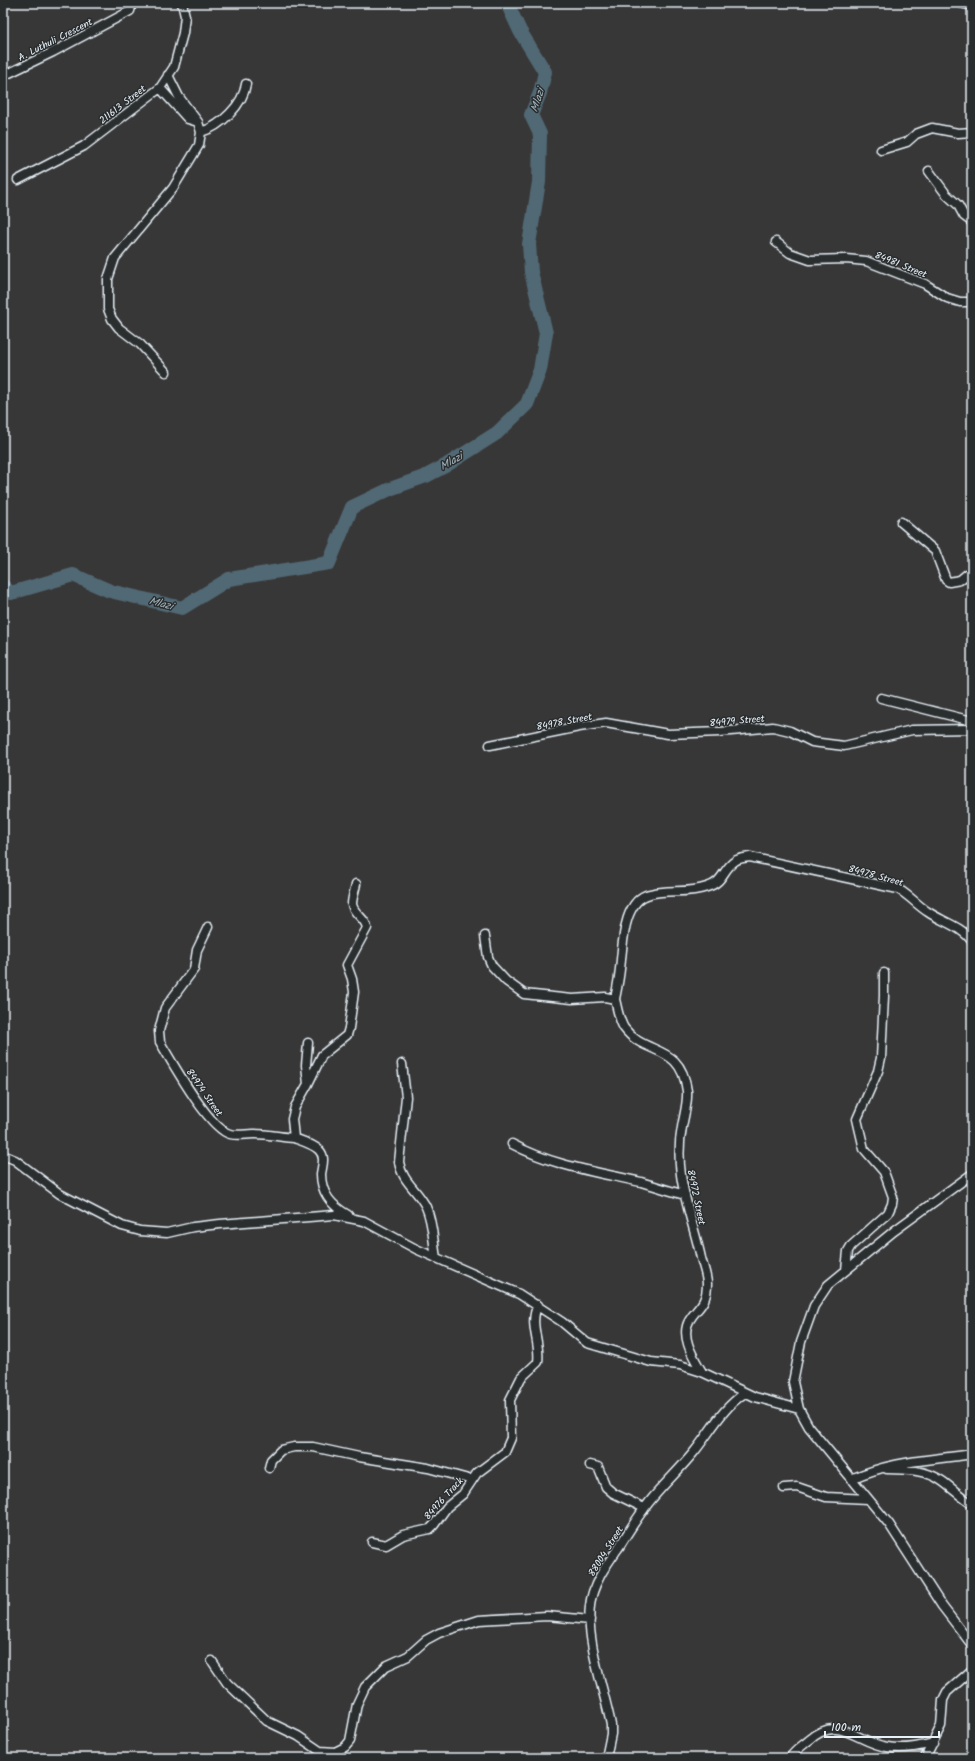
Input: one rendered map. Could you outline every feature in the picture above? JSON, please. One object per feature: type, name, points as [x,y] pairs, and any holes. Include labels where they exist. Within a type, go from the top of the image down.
[{"type":"street","name":"A. Luthuli Crescent","points":[[3,76],[53,52],[130,11],[132,3]]},
{"type":"street","name":"211613 Street","points":[[18,180],[84,146],[160,88],[174,67],[183,33],[186,16],[182,3]]},
{"type":"street","points":[[960,3],[972,6]]},
{"type":"street","points":[[166,372],[140,344],[119,328],[112,319],[108,309],[108,279],[110,268],[116,258],[173,188],[199,145],[200,132],[198,122],[179,97],[168,75]]},
{"type":"street","points":[[200,132],[214,127],[237,105],[244,93],[246,84]]},
{"type":"street","points":[[160,88],[188,119],[198,122]]},
{"type":"street","points":[[881,150],[907,142],[916,134],[932,128],[958,133],[972,132]]},
{"type":"street","points":[[929,171],[964,216],[972,222]]},
{"type":"street","name":"84981 Street","points":[[776,242],[790,252],[810,260],[846,258],[866,260],[925,284],[947,298],[960,302],[972,302]]},
{"type":"street","points":[[901,522],[935,551],[946,580],[950,582],[960,580],[972,570]]},
{"type":"street","points":[[881,698],[972,721]]},
{"type":"street","name":"84978 Street","points":[[490,745],[606,723],[643,729]]},
{"type":"street","name":"84979 Street","points":[[643,729],[668,734],[773,727],[790,731],[812,742],[844,746],[912,730],[972,729]]},
{"type":"street","name":"84978 Street","points":[[616,999],[626,923],[632,909],[642,897],[650,894],[695,890],[707,887],[718,882],[731,864],[737,860],[750,857],[898,889],[910,896],[920,906],[936,917],[963,931],[972,941]]},
{"type":"street","points":[[294,1138],[292,1127],[295,1107],[322,1056],[346,1034],[351,1023],[354,986],[347,965],[367,928],[366,923],[352,905],[356,884]]},
{"type":"street","name":"84974 Street","points":[[208,927],[197,950],[194,969],[165,1008],[159,1031],[160,1042],[200,1106],[213,1122],[225,1132],[294,1138],[312,1145],[320,1151],[323,1160],[321,1175],[322,1184],[327,1199],[332,1205],[351,1217]]},
{"type":"street","points":[[485,936],[488,957],[492,966],[506,981],[524,994],[572,999],[605,997],[616,999]]},
{"type":"street","points":[[846,1270],[848,1251],[851,1246],[884,1217],[892,1204],[893,1197],[884,1172],[864,1149],[857,1119],[878,1071],[881,1058],[884,973]]},
{"type":"street","name":"84972 Street","points":[[616,999],[624,1027],[631,1035],[669,1056],[679,1066],[684,1076],[687,1092],[680,1157],[684,1195],[707,1284],[702,1305],[689,1321],[686,1329],[687,1341],[693,1357],[702,1372]]},
{"type":"street","points":[[308,1044],[306,1064],[308,1084]]},
{"type":"street","points":[[402,1064],[406,1096],[398,1162],[404,1178],[425,1205],[429,1213],[436,1258]]},
{"type":"street","points":[[512,1144],[524,1151],[566,1167],[641,1183],[684,1195]]},
{"type":"street","points":[[3,1155],[15,1160],[60,1194],[122,1226],[140,1231],[167,1232],[194,1226],[334,1215],[351,1217],[379,1227],[416,1249],[519,1294],[538,1304],[587,1343],[651,1362],[680,1365],[702,1372],[744,1393],[782,1406],[799,1409]]},
{"type":"street","points":[[972,1174],[894,1231],[828,1285],[814,1306],[801,1342],[793,1382],[799,1409],[810,1427],[889,1524],[942,1606],[972,1645]]},
{"type":"street","name":"84976 Track","points":[[372,1542],[386,1545],[403,1535],[430,1529],[447,1507],[463,1494],[477,1473],[505,1452],[509,1445],[511,1431],[510,1400],[521,1378],[538,1362],[538,1351],[533,1322],[534,1312],[538,1304]]},
{"type":"street","name":"88004 Street","points":[[606,1758],[611,1734],[611,1725],[596,1660],[590,1620],[590,1605],[596,1584],[607,1563],[644,1508],[695,1451],[724,1410],[744,1393]]},
{"type":"street","points":[[269,1468],[272,1460],[281,1450],[294,1447],[313,1447],[359,1457],[428,1468],[472,1480]]},
{"type":"street","points":[[851,1479],[874,1469],[920,1459],[972,1454]]},
{"type":"street","points":[[590,1465],[598,1467],[603,1482],[610,1490],[644,1508]]},
{"type":"street","points":[[874,1469],[896,1469],[926,1474],[942,1480],[972,1504]]},
{"type":"street","points":[[784,1488],[797,1487],[826,1497],[868,1498]]},
{"type":"street","points":[[212,1661],[227,1683],[267,1721],[298,1736],[320,1751],[335,1752],[345,1747],[350,1741],[357,1704],[365,1687],[386,1666],[408,1656],[426,1640],[439,1633],[479,1620],[547,1616],[590,1620]]},
{"type":"street","points":[[924,1758],[941,1726],[944,1700],[947,1692],[972,1670]]},
{"type":"street","points":[[790,1758],[793,1753],[812,1737],[828,1728],[842,1730],[888,1748],[914,1748],[933,1743]]},
{"type":"waterway","name":"Mlazi","points":[[3,586],[11,593],[73,575],[110,591],[182,608],[229,579],[329,563],[352,507],[390,489],[426,476],[445,466],[497,433],[527,404],[540,370],[546,333],[531,272],[529,244],[539,182],[540,134],[531,115],[540,93],[545,72],[520,31],[507,3]]}]
